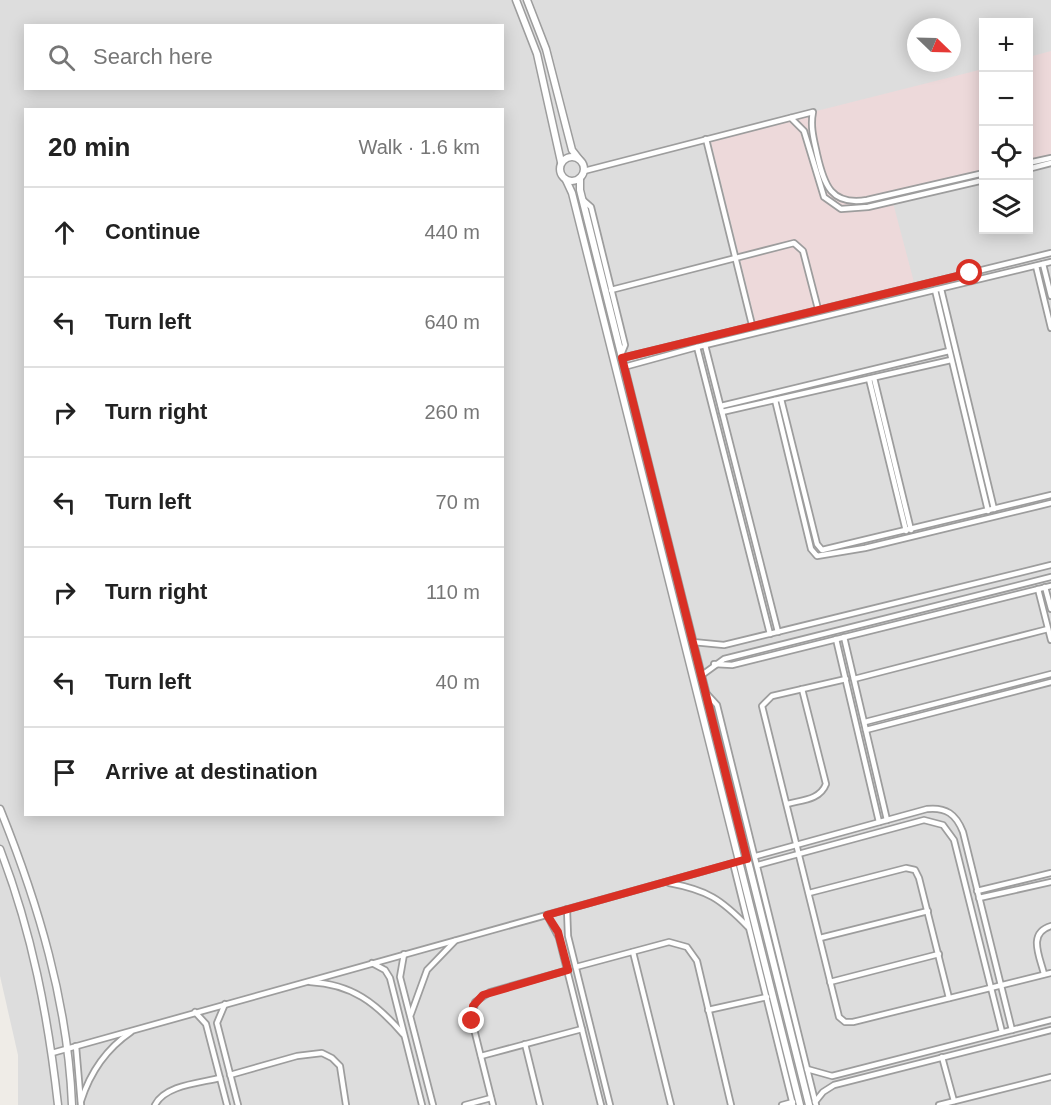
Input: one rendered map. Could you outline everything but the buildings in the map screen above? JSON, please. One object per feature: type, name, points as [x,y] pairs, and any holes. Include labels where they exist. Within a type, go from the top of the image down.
[{"type":"street","points":[[516,0],[537,54],[561,162],[560,172],[572,193],[778,1030],[793,1104],[782,1105]]},
{"type":"street","points":[[527,0],[546,49],[572,150],[584,171]]},
{"type":"street","points":[[814,1104],[747,859],[621,356],[583,200],[580,178],[584,171],[813,112],[812,129],[826,183],[832,193],[841,200],[852,202],[867,200],[979,178]]},
{"type":"street","points":[[791,118],[804,131],[819,187],[832,204],[841,209],[868,207],[979,178]]},
{"type":"street","points":[[804,131],[812,129]]},
{"type":"street","points":[[706,140],[752,325]]},
{"type":"street","points":[[561,162],[569,157],[579,159]]},
{"type":"street","points":[[1033,162],[1051,158]]},
{"type":"street","points":[[1033,168],[1051,164]]},
{"type":"street","points":[[566,180],[572,181],[580,178]]},
{"type":"street","points":[[583,200],[591,207],[625,345],[621,356]]},
{"type":"street","points":[[611,290],[789,243],[798,244],[803,251],[818,309]]},
{"type":"street","points":[[621,356],[1051,254]]},
{"type":"street","points":[[624,367],[705,345],[1051,262]]},
{"type":"street","points":[[1043,264],[1051,296]]},
{"type":"street","points":[[1036,266],[1051,328]]},
{"type":"street","points":[[941,289],[994,509]]},
{"type":"street","points":[[935,290],[988,511]]},
{"type":"street","points":[[705,345],[778,632]]},
{"type":"street","points":[[697,347],[770,634]]},
{"type":"street","points":[[722,409],[949,351]]},
{"type":"street","points":[[722,409],[778,400],[951,360]]},
{"type":"street","points":[[871,379],[909,531]]},
{"type":"street","points":[[778,400],[819,547],[826,550],[1051,495]]},
{"type":"street","points":[[778,400],[811,549],[817,556],[865,548],[1051,503]]},
{"type":"street","points":[[693,642],[714,646],[736,642],[1051,565]]},
{"type":"street","points":[[702,675],[714,664],[739,654],[1051,577]]},
{"type":"street","points":[[1041,579],[1051,609]]},
{"type":"street","points":[[1045,587],[1051,640]]},
{"type":"street","points":[[714,664],[732,665],[1045,587]]},
{"type":"street","points":[[854,679],[1048,629]]},
{"type":"street","points":[[844,637],[887,820]]},
{"type":"street","points":[[836,639],[879,822]]},
{"type":"street","points":[[736,642],[739,654]]},
{"type":"street","points":[[865,722],[1051,674]]},
{"type":"street","points":[[846,679],[767,698],[762,706],[839,1017],[845,1022],[853,1022],[1051,973]]},
{"type":"street","points":[[867,730],[1051,682]]},
{"type":"street","points":[[787,804],[816,797],[823,792],[826,784],[802,689]]},
{"type":"street","points":[[706,693],[717,705],[756,856],[814,1104]]},
{"type":"street","points":[[756,856],[927,809],[939,808],[950,812],[958,820],[963,832],[1012,1030]]},
{"type":"street","points":[[0,809],[34,902],[59,1004],[72,1105]]},
{"type":"street","points":[[758,865],[924,820],[943,825],[954,840],[1002,1032]]},
{"type":"street","points":[[0,849],[29,936],[46,1007],[58,1105]]},
{"type":"street","points":[[52,1053],[747,859]]},
{"type":"street","points":[[736,862],[767,997],[800,1105]]},
{"type":"street","points":[[809,893],[911,868],[918,874],[949,998]]},
{"type":"street","points":[[978,891],[1051,873]]},
{"type":"street","points":[[666,882],[710,894],[727,905],[750,929]]},
{"type":"street","points":[[979,898],[1051,882]]},
{"type":"street","points":[[567,909],[566,930],[610,1105]]},
{"type":"street","points":[[820,938],[928,911]]},
{"type":"street","points":[[547,915],[558,932],[602,1105]]},
{"type":"street","points":[[1044,974],[1036,944],[1037,936],[1041,930],[1051,926]]},
{"type":"street","points":[[410,1016],[427,970],[457,939]]},
{"type":"street","points":[[576,967],[669,942],[687,946],[695,957],[731,1105]]},
{"type":"street","points":[[633,952],[671,1105]]},
{"type":"street","points":[[404,954],[400,975],[433,1105]]},
{"type":"street","points":[[830,982],[939,954]]},
{"type":"street","points":[[372,963],[382,967],[389,976],[422,1105]]},
{"type":"street","points":[[493,1105],[472,1017],[477,999],[490,992],[568,970]]},
{"type":"street","points":[[389,976],[394,973],[400,975]]},
{"type":"street","points":[[304,982],[329,984],[356,992],[380,1008],[404,1036]]},
{"type":"street","points":[[708,1010],[767,997]]},
{"type":"street","points":[[225,1003],[218,1016],[218,1026],[238,1105]]},
{"type":"street","points":[[46,1007],[59,1004]]},
{"type":"street","points":[[195,1012],[203,1018],[207,1029],[227,1105]]},
{"type":"street","points":[[807,1069],[826,1076],[848,1072],[1051,1020]]},
{"type":"street","points":[[207,1029],[212,1025],[218,1026]]},
{"type":"street","points":[[81,1103],[101,1060],[116,1043],[135,1029]]},
{"type":"street","points":[[481,1056],[582,1029]]},
{"type":"street","points":[[814,1104],[830,1087],[851,1080],[1051,1030]]},
{"type":"street","points":[[525,1044],[540,1105]]},
{"type":"street","points":[[76,1046],[81,1103]]},
{"type":"street","points":[[230,1075],[297,1056],[322,1053],[332,1058],[339,1066],[346,1105]]},
{"type":"street","points":[[942,1057],[954,1101]]},
{"type":"street","points":[[848,1072],[851,1080]]},
{"type":"street","points":[[939,1105],[1051,1077]]},
{"type":"street","points":[[155,1105],[160,1097],[170,1091],[220,1078]]},
{"type":"street","points":[[417,1105],[419,1094]]},
{"type":"street","points":[[465,1105],[491,1098]]},
{"type":"shaded area","points":[[0,0],[1051,0],[1051,1105],[18,1105],[18,1055],[0,976]]},
{"type":"shaded area","points":[[1051,51],[1051,161],[1033,165],[1033,72],[1033,56]]},
{"type":"shaded area","points":[[979,70],[979,178],[892,199],[915,286],[756,324],[710,138]]},
{"type":"route","points":[[472,1021],[473,1006],[483,995],[568,970],[558,932],[547,915],[747,859],[622,358],[970,273]]}]
